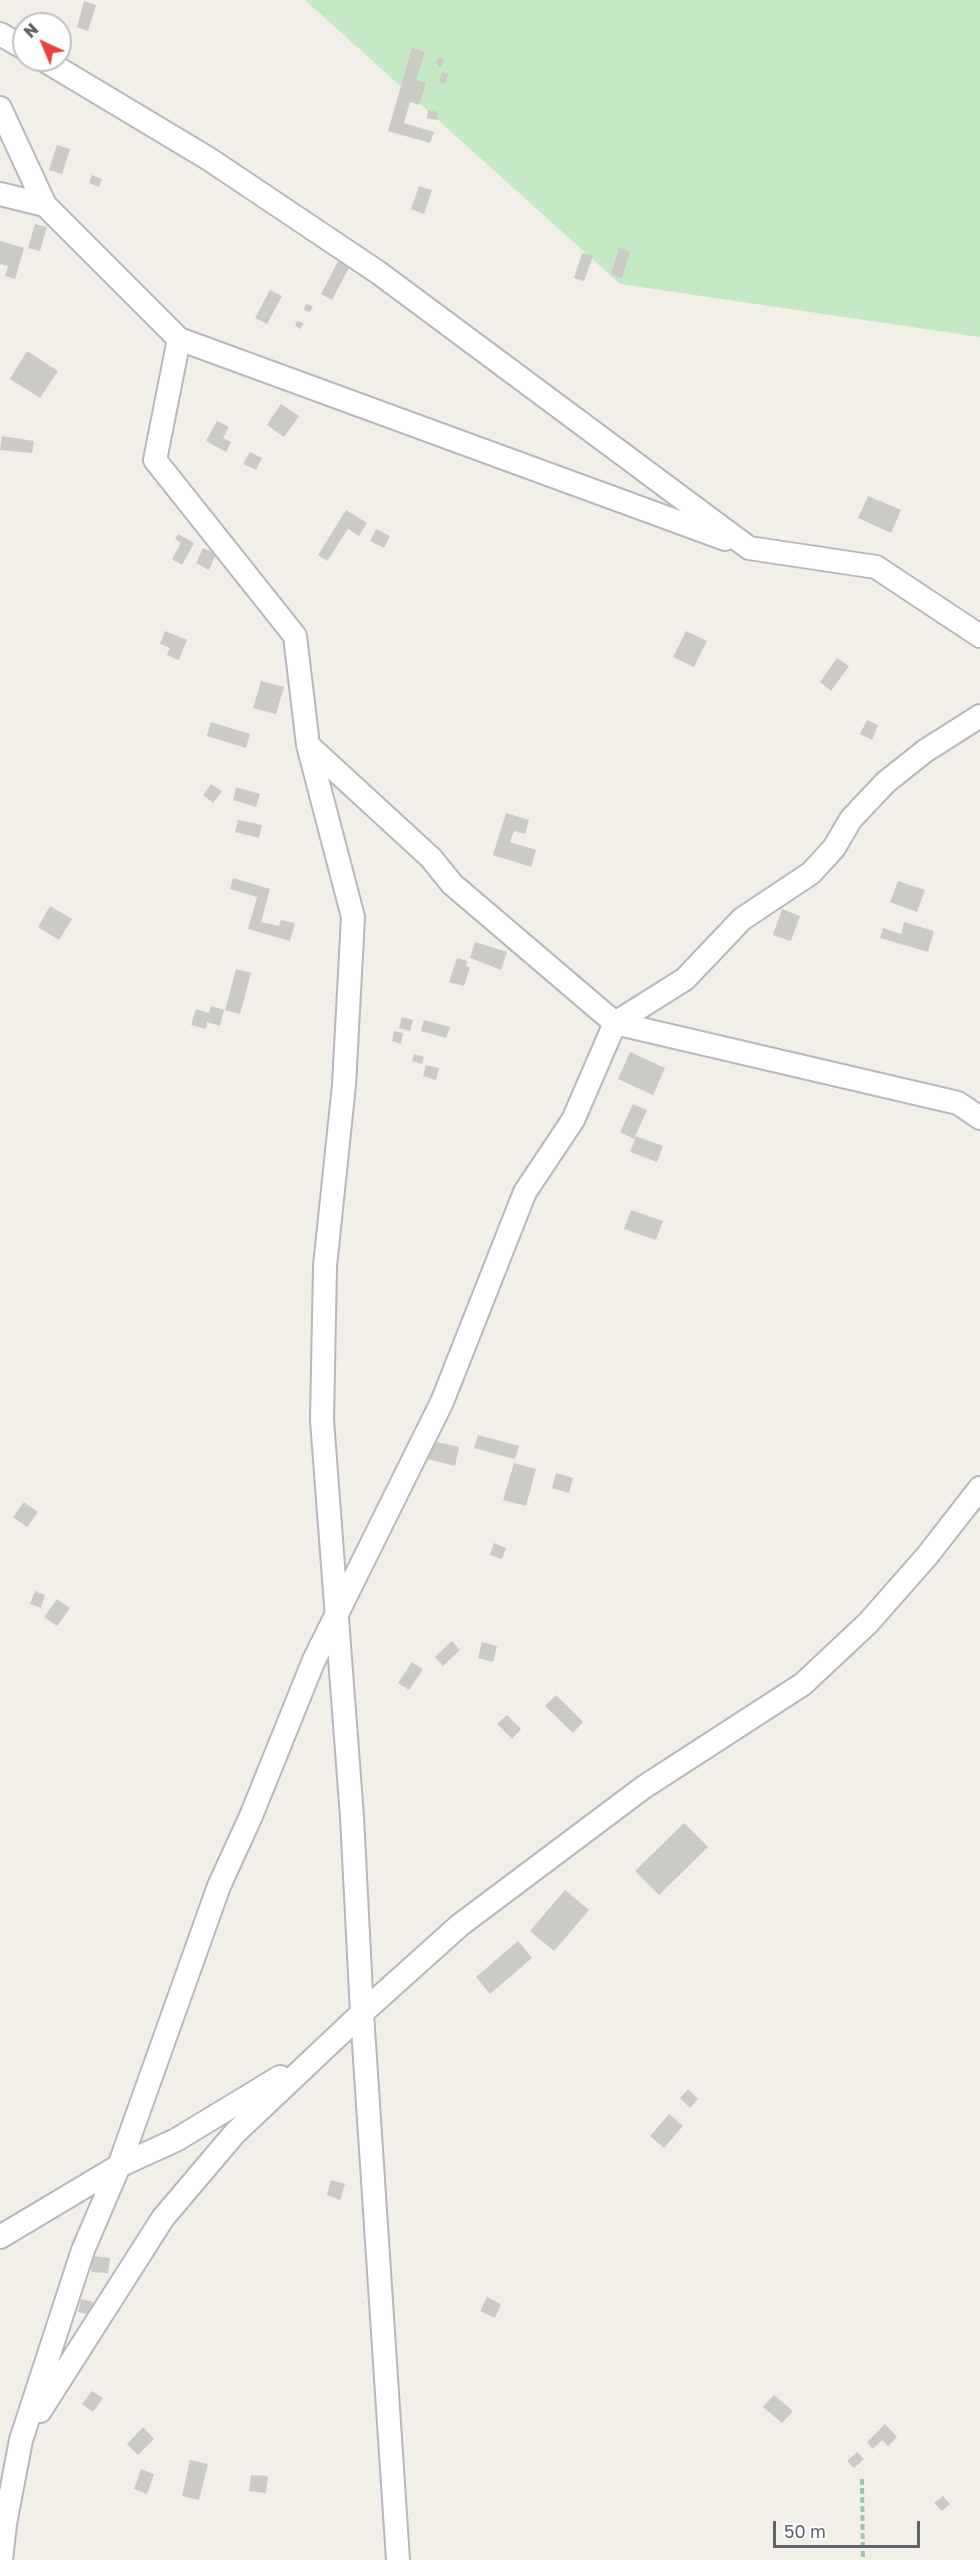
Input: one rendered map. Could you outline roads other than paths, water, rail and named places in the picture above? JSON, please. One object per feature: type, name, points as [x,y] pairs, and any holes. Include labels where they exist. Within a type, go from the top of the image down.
[{"type":"street","points":[[64,72],[209,159],[379,273],[749,548]]},
{"type":"street","points":[[0,108],[45,205],[179,339],[749,548],[876,567],[980,636]]},
{"type":"street","points":[[0,194],[45,205]]},
{"type":"street","points":[[179,339],[155,460],[295,636],[308,745],[353,917],[344,1085],[325,1266],[322,1420],[352,1816],[362,2013],[398,2560]]},
{"type":"street","points":[[2,2560],[5,2524],[21,2440],[83,2250],[119,2166],[219,1887],[267,1778],[314,1660],[442,1402],[525,1192],[573,1120],[615,1023],[685,979],[742,919],[811,873],[834,848],[851,819],[886,782],[925,751],[980,716]]},
{"type":"street","points":[[308,745],[431,858],[452,884],[615,1023],[958,1103],[980,1118]]},
{"type":"street","points":[[0,2470],[163,2218],[235,2133],[362,2013],[460,1925],[644,1787],[803,1684],[868,1623],[927,1556],[980,1488]]},
{"type":"street","points":[[0,2237],[119,2166],[176,2140],[318,2054]]}]
